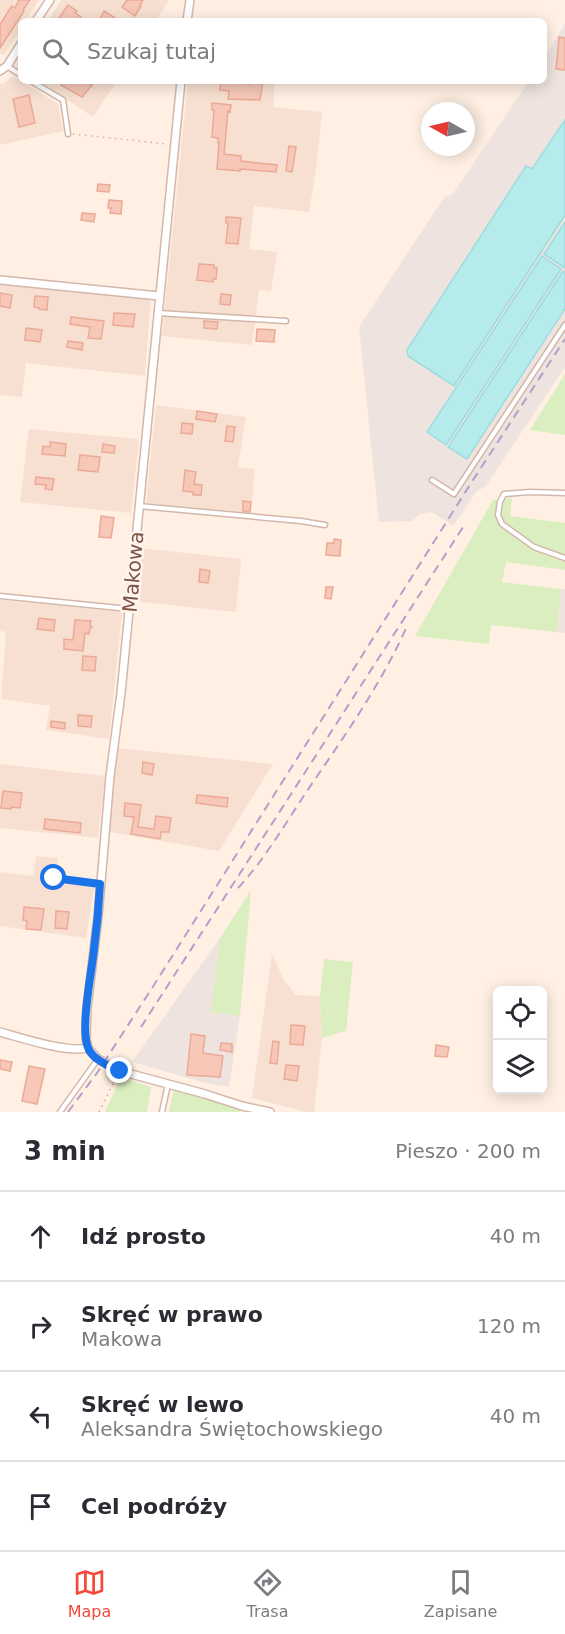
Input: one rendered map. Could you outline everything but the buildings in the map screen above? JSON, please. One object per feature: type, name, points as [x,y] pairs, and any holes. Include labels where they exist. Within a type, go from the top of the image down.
[{"type":"street","points":[[38,18],[50,0]]},
{"type":"street","points":[[187,18],[190,0]]},
{"type":"street","points":[[3,68],[18,48]]},
{"type":"street","name":"Makowa","points":[[88,1048],[86,1017],[121,693],[181,84]]},
{"type":"street","points":[[0,280],[159,296]]},
{"type":"street","points":[[0,1032],[60,1047],[80,1050],[88,1048],[98,1059],[120,1071],[270,1112]]},
{"type":"lane","points":[[3,68],[18,74]]},
{"type":"lane","points":[[36,84],[63,100],[68,134]]},
{"type":"lane","points":[[158,314],[286,321]]},
{"type":"lane","points":[[432,480],[454,494],[565,325]]},
{"type":"lane","points":[[565,493],[504,494],[498,515],[502,524],[522,540],[534,547],[565,558]]},
{"type":"lane","points":[[139,506],[301,520],[325,525]]},
{"type":"lane","points":[[0,596],[129,609]]},
{"type":"lane","points":[[60,1112],[98,1059]]},
{"type":"lane","points":[[162,1112],[168,1084]]},
{"type":"path","points":[[68,134],[174,144]]},
{"type":"path","points":[[54,878],[100,884]]},
{"type":"path","points":[[99,1112],[120,1071]]},
{"type":"shaded area","points":[[0,0],[39,0],[27,18],[18,18],[18,33],[4,55],[0,53]]},
{"type":"shaded area","points":[[61,0],[169,0],[158,18],[50,18]]},
{"type":"shaded area","points":[[565,24],[565,367],[486,486],[476,492],[453,526],[432,512],[420,514],[412,521],[379,522],[359,327],[445,196],[452,195],[527,84],[547,84],[547,53]]},
{"type":"shaded area","points":[[13,76],[18,79],[18,84],[26,84],[58,104],[63,131],[0,145],[0,84]]},
{"type":"shaded area","points":[[44,84],[115,84],[93,117]]},
{"type":"shaded area","points":[[188,84],[275,84],[273,107],[322,112],[309,212],[254,206],[249,249],[277,252],[271,291],[259,290],[252,345],[162,336]]},
{"type":"shaded area","points":[[0,280],[151,292],[145,376],[26,363],[22,397],[0,395]]},
{"type":"shaded area","points":[[156,405],[246,417],[238,467],[255,469],[251,513],[146,503]]},
{"type":"shaded area","points":[[29,429],[139,439],[131,513],[20,502]]},
{"type":"shaded area","points":[[140,548],[241,559],[236,612],[133,601]]},
{"type":"shaded area","points":[[561,589],[565,589],[565,633],[557,632]]},
{"type":"shaded area","points":[[0,600],[122,612],[109,739],[46,730],[50,706],[1,699],[6,632],[0,631]]},
{"type":"shaded area","points":[[116,748],[273,764],[219,851],[110,832]]},
{"type":"shaded area","points":[[0,764],[105,776],[98,838],[0,828]]},
{"type":"shaded area","points":[[36,856],[58,858],[56,876],[95,882],[86,938],[0,926],[0,872],[33,876]]},
{"type":"shaded area","points":[[220,938],[212,1012],[240,1016],[229,1087],[210,1084],[132,1062]]},
{"type":"shaded area","points":[[272,954],[284,980],[296,995],[320,996],[322,1038],[314,1112],[252,1098]]},
{"type":"green space","points":[[565,374],[565,435],[530,430]]},
{"type":"green space","points":[[512,498],[510,516],[565,523],[565,570],[506,562],[502,582],[561,589],[557,632],[491,625],[489,644],[415,636],[493,500]]},
{"type":"green space","points":[[251,890],[240,1016],[211,1012],[220,938]]},
{"type":"green space","points":[[324,959],[353,962],[346,1031],[322,1038],[320,996]]},
{"type":"green space","points":[[123,1078],[151,1087],[147,1112],[105,1112],[119,1081]]},
{"type":"green space","points":[[174,1089],[242,1106],[240,1112],[169,1112]]},
{"type":"water","points":[[565,120],[565,215],[454,386],[408,356],[407,350],[526,166],[532,169]]},
{"type":"water","points":[[565,222],[565,268],[544,254]]},
{"type":"water","points":[[542,256],[561,269],[446,445],[427,432]]},
{"type":"water","points":[[563,271],[565,272],[565,309],[467,459],[448,447]]},
{"type":"railway","points":[[68,1112],[97,1073],[154,985],[473,480],[565,339]]},
{"type":"railway","points":[[141,1027],[465,524]]},
{"type":"railway","points":[[238,888],[266,853],[361,711],[407,626]]},
{"type":"route","points":[[54,878],[100,884],[86,1038],[91,1053],[120,1071]]}]
